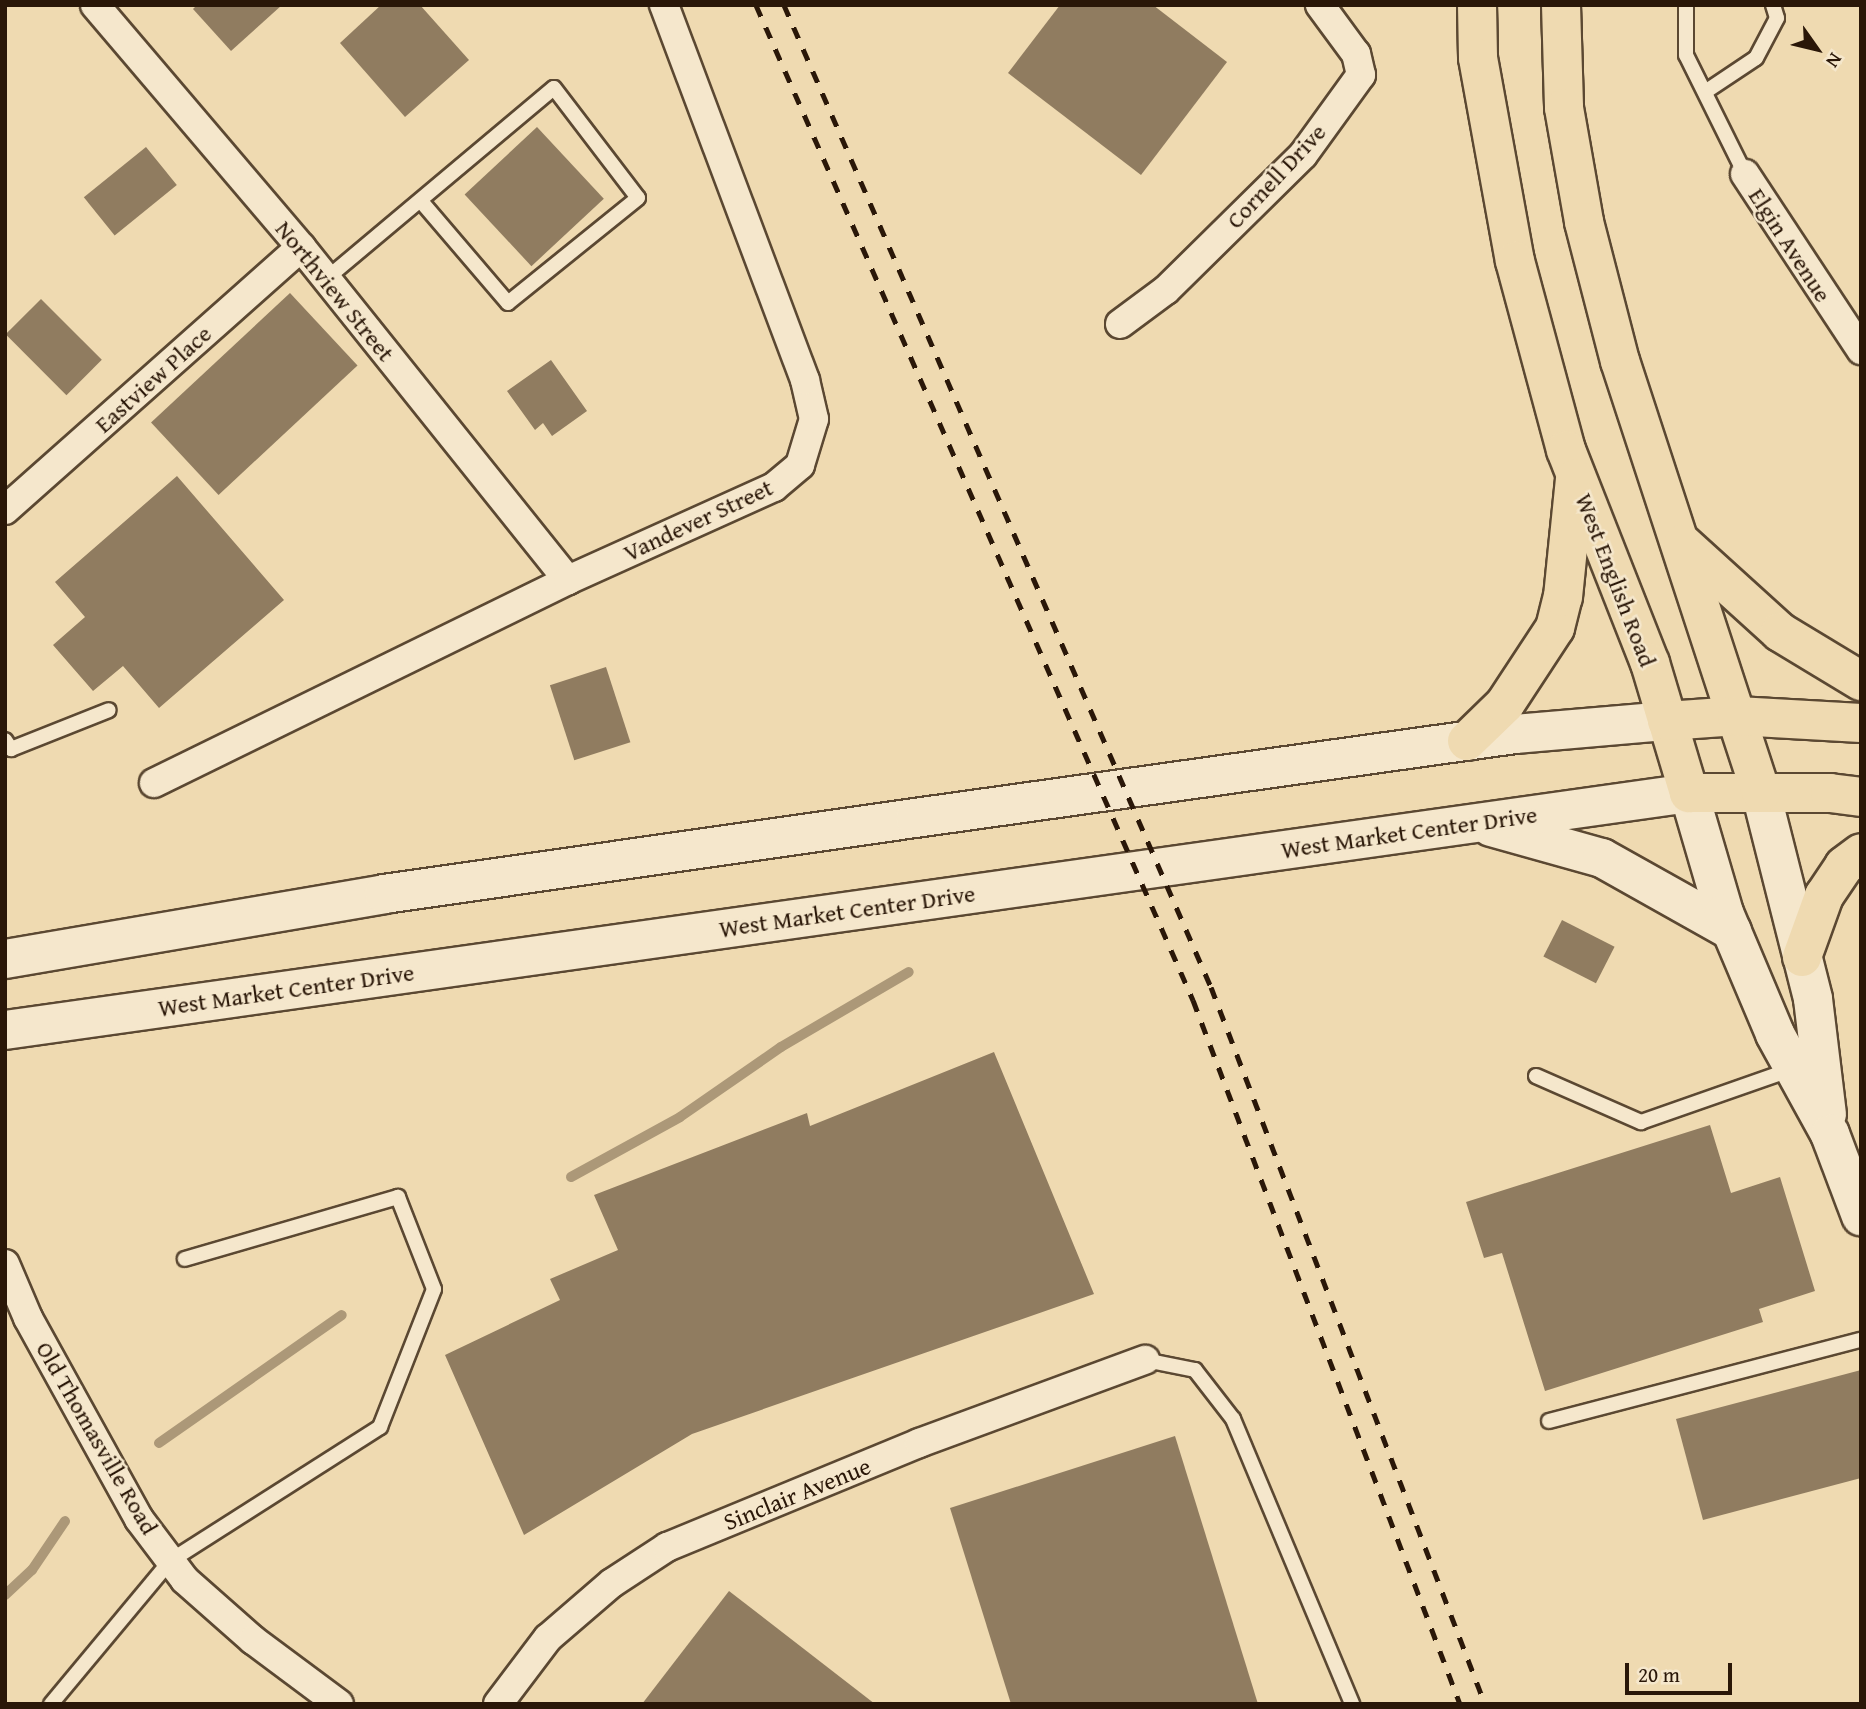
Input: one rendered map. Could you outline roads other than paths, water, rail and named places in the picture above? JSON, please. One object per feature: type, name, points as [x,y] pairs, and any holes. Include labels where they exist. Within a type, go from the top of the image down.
[{"type":"main road","name":"West English Road","points":[[1477,5],[1478,58],[1516,261],[1575,473],[1667,721],[1732,932],[1794,1068],[1830,1134],[1857,1194]]},
{"type":"main road","name":"West English Road","points":[[1561,5],[1564,107],[1584,222],[1620,361],[1760,793],[1813,999],[1830,1134]]},
{"type":"main road","points":[[1467,741],[1505,704],[1555,628],[1563,597],[1575,473]]},
{"type":"main road","points":[[1681,543],[1780,632],[1861,681]]},
{"type":"main road","points":[[5,958],[384,894],[1467,741],[1737,716],[1861,723]]},
{"type":"main road","points":[[1689,793],[1861,797]]},
{"type":"main road","name":"West Market Center Drive","points":[[5,1030],[1689,793]]},
{"type":"main road","points":[[1475,822],[1602,858],[1732,932]]},
{"type":"main road","points":[[1802,957],[1824,896],[1844,866],[1861,853]]},
{"type":"street","name":"Northview Street","points":[[95,5],[301,247],[568,580]]},
{"type":"street","name":"Vandever Street","points":[[154,783],[568,580],[774,487],[800,465],[814,419],[805,380],[664,5]]},
{"type":"street","name":"Cornell Drive","points":[[1120,324],[1166,290],[1303,155],[1362,75],[1356,54],[1320,5]]},
{"type":"street","name":"Elgin Avenue","points":[[1745,174],[1861,350]]},
{"type":"street","name":"Eastview Place","points":[[5,510],[301,247]]},
{"type":"street","name":"Old Thomasville Road","points":[[5,1264],[29,1318],[139,1519],[170,1561],[185,1580],[253,1640],[339,1704]]},
{"type":"street","name":"Sinclair Avenue","points":[[498,1704],[548,1638],[612,1583],[667,1547],[919,1443],[1145,1360]]},
{"type":"lane","points":[[1705,92],[1756,58],[1777,18],[1773,5]]},
{"type":"lane","points":[[1683,7],[1686,55],[1745,174]]},
{"type":"lane","points":[[326,279],[555,88],[638,198],[508,303],[421,201]]},
{"type":"lane","points":[[7,747],[109,710]]},
{"type":"lane","points":[[1536,1076],[1641,1122],[1794,1068]]},
{"type":"lane","points":[[51,1704],[170,1561],[380,1427],[434,1289],[398,1198],[185,1259]]},
{"type":"lane","points":[[1549,1422],[1861,1340]]},
{"type":"lane","points":[[1145,1360],[1195,1370],[1233,1419],[1352,1704]]},
{"type":"waterway","points":[[571,1177],[680,1117],[781,1047],[909,972]]},
{"type":"waterway","points":[[159,1443],[342,1315]]},
{"type":"waterway","points":[[5,1595],[32,1570],[65,1521]]},
{"type":"railway","points":[[756,5],[1193,1000],[1460,1704]]},
{"type":"railway","points":[[784,5],[1211,987],[1485,1704]]}]
